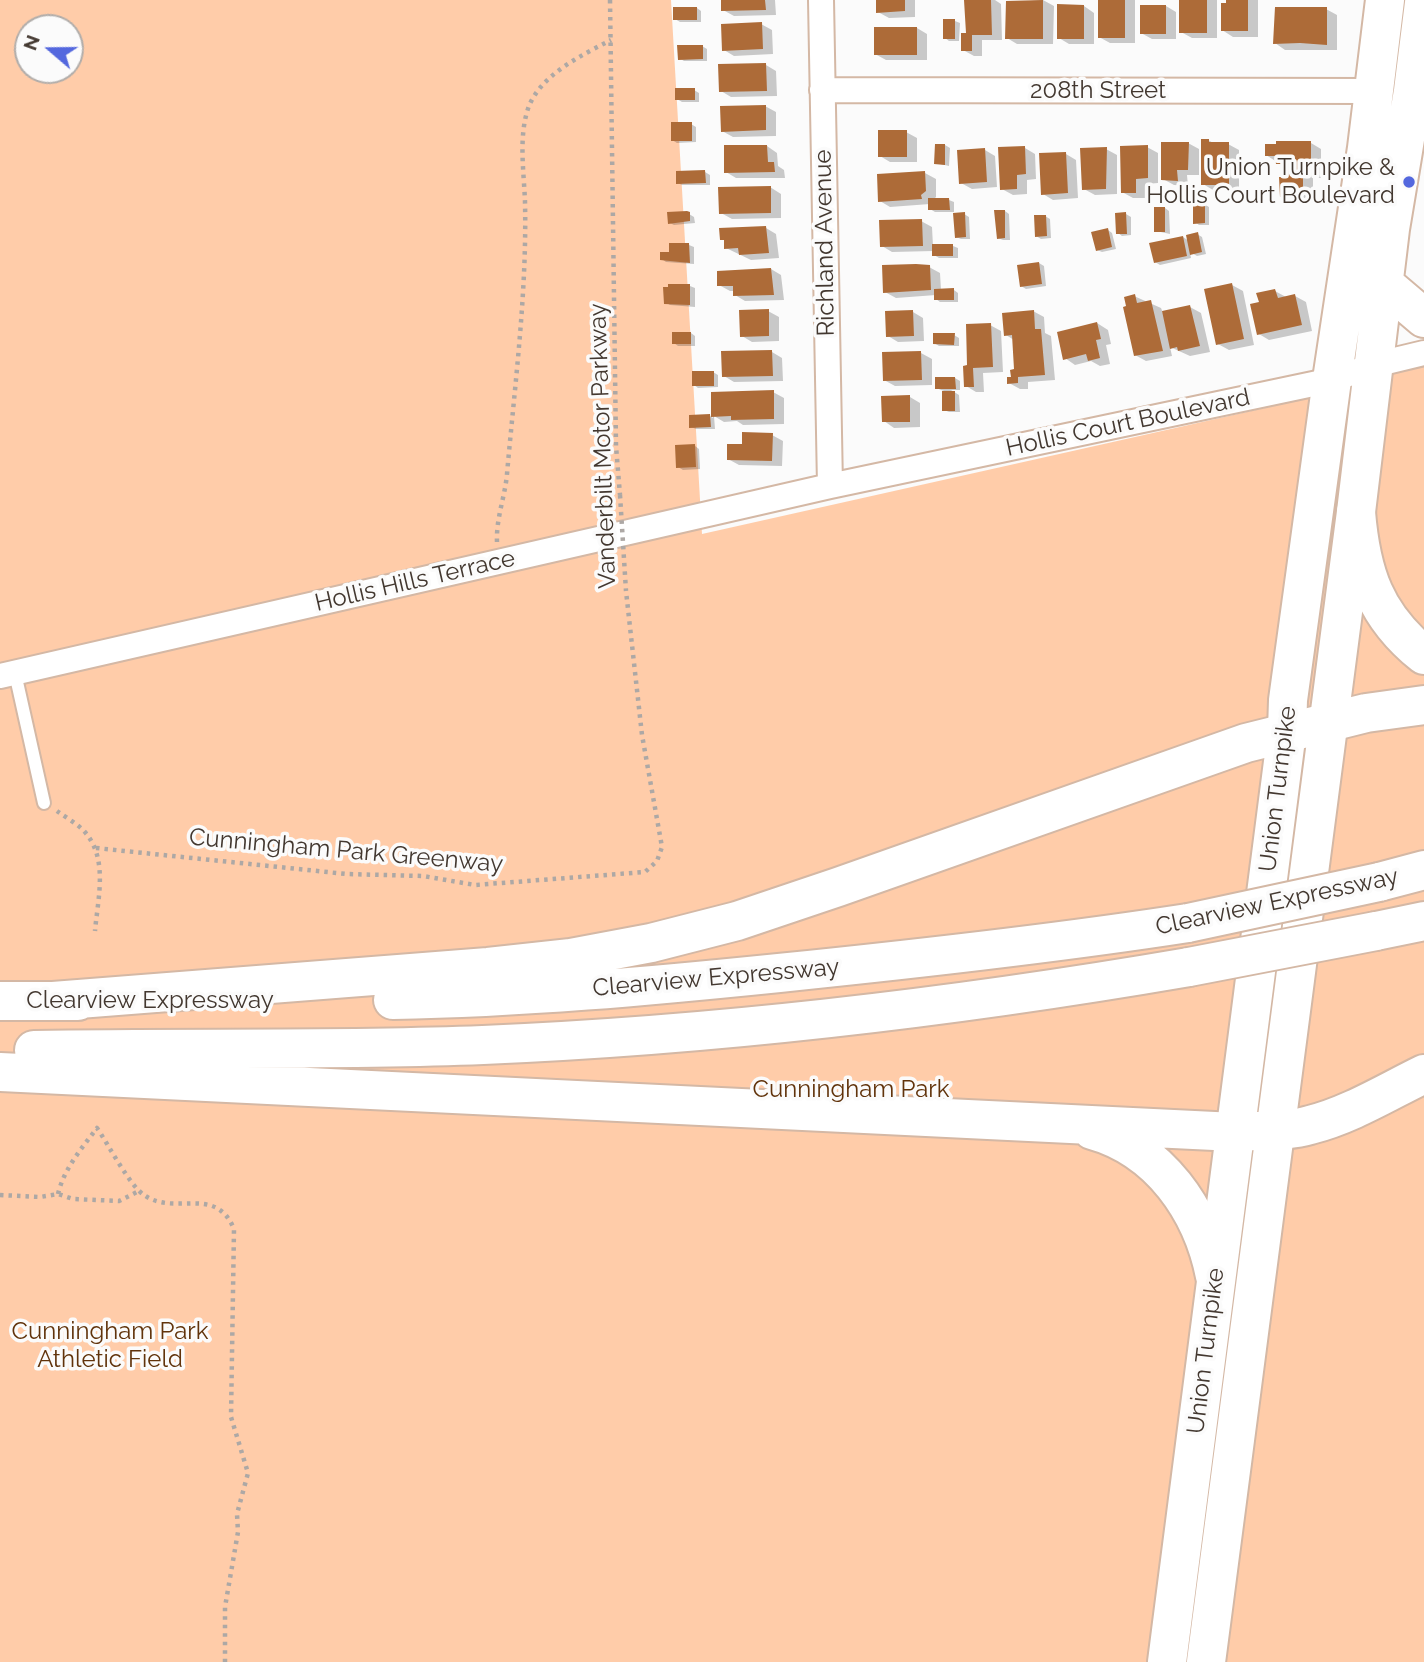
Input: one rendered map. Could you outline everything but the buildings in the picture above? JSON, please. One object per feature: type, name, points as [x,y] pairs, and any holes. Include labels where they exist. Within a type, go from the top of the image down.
[{"type":"main road","name":"Union Turnpike","points":[[1167,1662],[1287,731],[1288,701],[1367,149],[1385,0]]},
{"type":"main road","name":"Union Turnpike","points":[[1206,1662],[1356,512],[1390,229],[1419,91],[1424,3]]},
{"type":"main road","points":[[1384,284],[1424,318]]},
{"type":"main road","points":[[1356,512],[1359,543],[1369,586],[1390,620],[1424,655]]},
{"type":"main road","points":[[53,1001],[488,967],[651,943],[783,906],[1246,743],[1366,713],[1424,705]]},
{"type":"main road","name":"Clearview Expressway","points":[[0,1001],[360,1000],[562,992],[888,962],[1047,943],[1188,922],[1424,870]]},
{"type":"main road","name":"Clearview Expressway","points":[[0,1050],[323,1050],[590,1039],[752,1026],[1054,989],[1189,967],[1424,921]]},
{"type":"main road","points":[[0,1072],[1235,1132],[1313,1125],[1424,1074]]},
{"type":"main road","points":[[1053,1122],[1083,1128],[1118,1140],[1151,1161],[1166,1175],[1194,1213],[1211,1255],[1215,1276]]},
{"type":"street","name":"Richland Avenue","points":[[821,0],[830,486]]},
{"type":"street","name":"208th Street","points":[[822,90],[1373,91]]},
{"type":"street","name":"Hollis Court Boulevard","points":[[830,486],[1332,380],[1374,365],[1424,353]]},
{"type":"street","name":"Hollis Hills Terrace","points":[[7,674],[830,486]]},
{"type":"lane","points":[[7,674],[44,803]]},
{"type":"path","name":"Vanderbilt Motor Parkway","points":[[610,0],[616,446],[626,591],[642,736],[662,847]]},
{"type":"path","points":[[497,538],[496,529],[507,478],[523,301],[526,237],[523,136],[529,107],[539,89],[566,66],[611,40]]},
{"type":"path","points":[[44,803],[83,830],[96,848],[100,876],[95,930]]},
{"type":"path","name":"Cunningham Park Greenway","points":[[96,848],[346,874],[422,876],[475,884],[645,872],[657,862],[662,847]]},
{"type":"path","points":[[58,1194],[74,1158],[97,1128],[139,1191],[160,1203],[208,1204],[219,1208],[234,1229],[231,1418],[248,1473],[237,1514],[238,1532],[226,1598],[225,1662]]},
{"type":"path","points":[[0,1195],[40,1197],[58,1194],[74,1199],[119,1201],[139,1191]]},
{"type":"green space","name":"Cunningham Park","points":[[0,0],[671,0],[702,534],[1327,394],[1424,365],[1424,1662],[0,1662]]},
{"type":"place","name":"Union Turnpike & Hollis Court Boulevard","points":[[1409,182]]},
{"type":"park label","name":"Cunningham Park Athletic Field","points":[[110,1346]]}]
